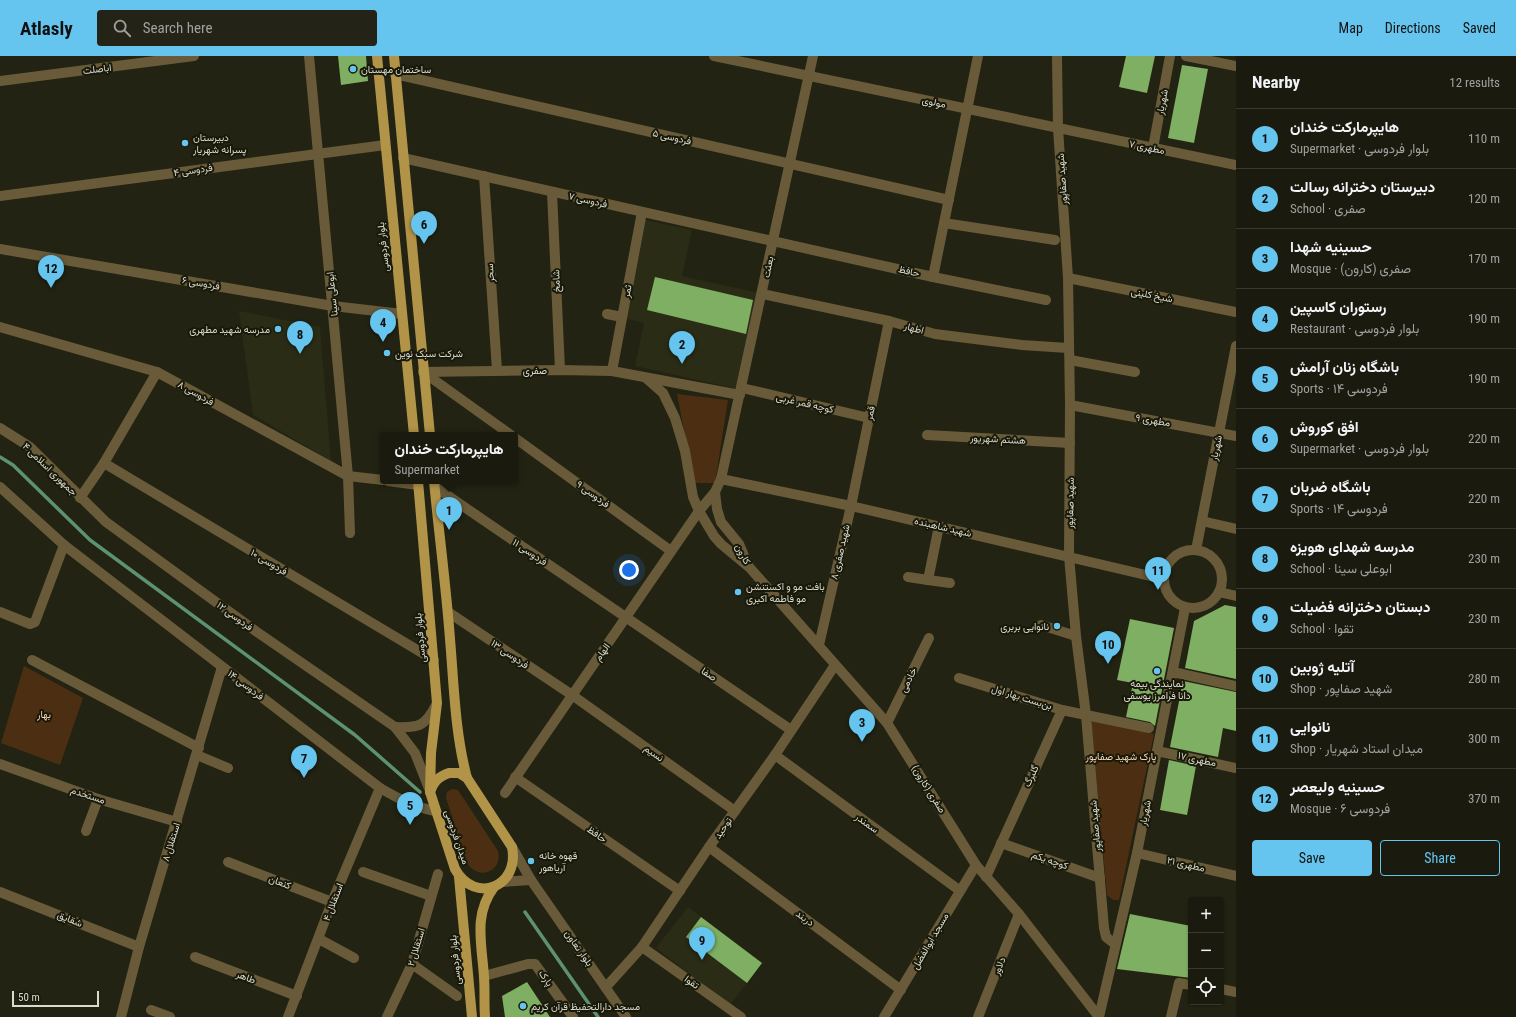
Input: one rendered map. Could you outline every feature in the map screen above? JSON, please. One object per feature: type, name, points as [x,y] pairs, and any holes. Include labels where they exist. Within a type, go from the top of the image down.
[{"type":"main road","name":"بلوار فردوسی","points":[[377,56],[414,432]]},
{"type":"main road","points":[[394,56],[430,432]]},
{"type":"main road","name":"بلوار فردوسی","points":[[418,484],[437,703],[431,753],[430,792]]},
{"type":"main road","points":[[434,484],[461,754],[467,778],[512,847],[514,856],[513,866],[509,875],[498,884],[486,898],[482,910],[480,934],[484,976],[485,1017]]},
{"type":"main road","points":[[430,792],[434,783],[445,774],[459,773],[467,778]]},
{"type":"main road","name":"میدان فردوسی","points":[[430,792],[435,811],[459,877],[466,884],[485,889],[498,884]]},
{"type":"main road","name":"بلوار فردوسی","points":[[459,877],[472,1017]]},
{"type":"street","name":"اباصلت","points":[[0,81],[194,56]]},
{"type":"street","name":"ابوعلی سینا","points":[[309,56],[348,476],[350,533]]},
{"type":"street","name":"مولوی","points":[[714,56],[1058,128]]},
{"type":"street","name":"بعثت","points":[[715,492],[722,479],[727,458],[813,56]]},
{"type":"street","points":[[933,277],[978,56]]},
{"type":"street","name":"شهید صفاپور","points":[[1057,56],[1058,128],[1068,278],[1068,348],[1070,360],[1069,556],[1076,636],[1086,715],[1106,937],[1115,944]]},
{"type":"street","name":"شهریار","points":[[1153,148],[1170,56]]},
{"type":"street","points":[[1186,56],[1236,66]]},
{"type":"street","name":"فردوسی ۵","points":[[395,74],[949,200]]},
{"type":"street","name":"مطهری ۷","points":[[1058,128],[1236,165]]},
{"type":"street","name":"فردوسی ۴","points":[[0,196],[385,145]]},
{"type":"street","name":"فردوسی ۷","points":[[403,158],[773,241]]},
{"type":"street","name":"سحر","points":[[484,176],[497,370]]},
{"type":"street","name":"شامخ","points":[[552,192],[560,370]]},
{"type":"street","name":"ثمر","points":[[612,371],[642,212]]},
{"type":"street","points":[[944,223],[1055,240]]},
{"type":"street","name":"حافظ","points":[[773,241],[933,277],[1046,300]]},
{"type":"street","name":"فردوسی ۶","points":[[0,249],[333,306],[402,314]]},
{"type":"street","name":"شیخ کلینی","points":[[1068,278],[1236,312]]},
{"type":"street","name":"اطهار","points":[[762,294],[889,321],[935,334],[977,340],[1068,348]]},
{"type":"street","points":[[607,314],[622,317]]},
{"type":"street","name":"قمر","points":[[851,506],[889,321]]},
{"type":"street","name":"فردوسی ۸","points":[[0,327],[157,372],[348,476],[380,480]]},
{"type":"street","name":"شهریار","points":[[1196,550],[1236,346]]},
{"type":"street","points":[[1070,360],[1135,372]]},
{"type":"street","name":"صفری","points":[[424,372],[497,370],[612,371],[679,384]]},
{"type":"street","points":[[80,498],[104,463],[157,372]]},
{"type":"street","points":[[424,372],[507,432]]},
{"type":"street","name":"کارون","points":[[646,378],[663,393],[675,418],[685,451],[693,496],[699,511],[721,544],[750,568]]},
{"type":"street","points":[[666,400],[679,384]]},
{"type":"street","name":"کوچه قمر غربی","points":[[679,384],[741,392],[869,418]]},
{"type":"street","name":"مطهری ۹","points":[[1070,405],[1236,436]]},
{"type":"street","name":"جمهوری اسلامی ۴","points":[[0,428],[30,447],[80,498]]},
{"type":"street","name":"هشتم شهریور","points":[[926,435],[1070,443]]},
{"type":"street","name":"فردوسی ۹","points":[[518,440],[672,551]]},
{"type":"street","name":"فردوسی ۱۰","points":[[104,463],[434,660]]},
{"type":"street","name":"شهید شاهبنده","points":[[722,479],[851,506],[1163,579]]},
{"type":"street","name":"فردوسی ۱۱","points":[[434,484],[626,617]]},
{"type":"street","name":"فردوسی ۱۴","points":[[0,487],[64,546],[380,788],[418,808],[435,811]]},
{"type":"street","name":"کارون","points":[[715,492],[717,510],[722,522],[739,544],[750,568]]},
{"type":"street","name":"الهام","points":[[504,793],[699,511],[715,492]]},
{"type":"street","name":"فردوسی ۱۲","points":[[80,498],[106,522],[257,632],[395,727],[415,753],[430,792]]},
{"type":"street","name":"شهید صفری ۸","points":[[819,645],[851,506]]},
{"type":"street","points":[[1202,521],[1236,529]]},
{"type":"street","points":[[928,580],[939,526]]},
{"type":"street","points":[[0,612],[30,624],[35,622],[64,546]]},
{"type":"street","points":[[1196,550],[1210,556],[1219,568],[1222,577],[1219,592],[1211,602],[1205,606],[1186,608],[1176,603],[1168,595],[1163,579],[1165,569],[1171,559],[1185,551],[1196,550]]},
{"type":"street","name":"صفری (کارون)","points":[[750,568],[887,723],[976,865],[1019,914],[1099,1017]]},
{"type":"street","points":[[908,577],[950,583]]},
{"type":"street","points":[[1219,592],[1236,596]]},
{"type":"street","name":"شهریار","points":[[1099,1017],[1137,853],[1186,608]]},
{"type":"street","name":"فردوسی ۱۳","points":[[448,612],[572,695]]},
{"type":"street","name":"صفا","points":[[626,617],[791,730]]},
{"type":"street","points":[[1041,625],[1076,636]]},
{"type":"street","name":"خادمی","points":[[887,723],[929,638]]},
{"type":"street","points":[[32,660],[228,768]]},
{"type":"street","name":"توحید","points":[[606,987],[642,947],[709,847],[775,755],[836,665]]},
{"type":"street","name":"استقلال ۸","points":[[121,1017],[139,947],[222,667]]},
{"type":"street","points":[[1173,672],[1236,686]]},
{"type":"street","name":"بن‌بست بهار اول","points":[[960,678],[1062,710],[1149,728]]},
{"type":"street","name":"نسیم","points":[[572,695],[735,811]]},
{"type":"street","points":[[395,727],[412,727],[423,724],[430,716],[437,703]]},
{"type":"street","name":"گلبرگ","points":[[986,877],[1062,710]]},
{"type":"street","name":"مطهری ۱۷","points":[[1157,751],[1236,768]]},
{"type":"street","name":"سمندر","points":[[775,755],[959,890]]},
{"type":"street","name":"مستخدم","points":[[0,764],[98,799],[177,822]]},
{"type":"street","name":"حافظ","points":[[515,777],[680,892]]},
{"type":"street","name":"استقلال ۴","points":[[288,1017],[332,902],[380,788]]},
{"type":"street","points":[[86,831],[98,799]]},
{"type":"street","name":"کوچه یکم","points":[[1001,843],[1100,878]]},
{"type":"street","name":"بلوار تعاون","points":[[512,847],[531,880],[626,1017]]},
{"type":"street","name":"دربند","points":[[709,847],[901,990]]},
{"type":"street","name":"مطهری ۲۱","points":[[1137,853],[1236,876]]},
{"type":"street","name":"کنعان","points":[[228,862],[332,902]]},
{"type":"street","name":"مسجد ابوالفضل","points":[[884,1017],[959,890],[976,865]]},
{"type":"street","points":[[363,872],[431,896]]},
{"type":"street","name":"استقلال ۲","points":[[387,1017],[412,964],[438,874]]},
{"type":"street","points":[[498,884],[531,880]]},
{"type":"street","name":"شقایق","points":[[0,892],[139,947]]},
{"type":"street","name":"دلاور","points":[[978,1017],[1019,914]]},
{"type":"street","points":[[319,939],[354,958]]},
{"type":"street","name":"تقوا","points":[[642,947],[741,1017]]},
{"type":"street","name":"طاهر","points":[[195,957],[297,996]]},
{"type":"street","points":[[412,964],[457,996]]},
{"type":"street","name":"پارک","points":[[484,976],[528,964],[535,964],[573,1017]]},
{"type":"street","points":[[1171,1017],[1179,983],[1188,984]]},
{"type":"street","points":[[1224,989],[1235,988]]},
{"type":"street","points":[[151,1010],[170,1017]]},
{"type":"shaded area","points":[[645,220],[692,230],[682,276],[759,293],[738,389],[635,366],[644,323],[624,318]]},
{"type":"shaded area","points":[[239,311],[320,327],[331,461],[253,415]]},
{"type":"shaded area","points":[[688,907],[762,963],[730,1005],[656,948]]},
{"type":"green space","points":[[677,394],[728,400],[715,483],[694,483]]},
{"type":"green space","name":"بهار","points":[[24,666],[83,698],[60,765],[1,743]]},
{"type":"green space","name":"پارک شهید صفاپور","points":[[1091,720],[1154,734],[1119,900],[1113,900],[1107,895]]},
{"type":"green space","points":[[452,789],[458,790],[498,851],[499,858],[497,864],[488,872],[477,872],[467,863],[446,798],[447,792]]},
{"type":"building","name":"ساختمان مهستان","points":[[338,56],[366,56],[368,81],[341,85]]},
{"type":"building","points":[[1126,56],[1155,56],[1147,93],[1119,87]]},
{"type":"building","points":[[1182,65],[1208,69],[1194,143],[1168,138]]},
{"type":"building","points":[[655,277],[753,300],[746,334],[647,310]]},
{"type":"building","points":[[1225,605],[1236,607],[1236,679],[1185,668],[1194,621]]},
{"type":"building","points":[[1130,619],[1174,628],[1155,726],[1150,722],[1126,717],[1133,683],[1117,680]]},
{"type":"building","points":[[1183,681],[1236,692],[1236,731],[1223,728],[1218,757],[1170,747]]},
{"type":"building","points":[[1169,760],[1196,766],[1187,815],[1160,810]]},
{"type":"building","points":[[1130,914],[1188,925],[1188,978],[1117,969]]},
{"type":"building","points":[[701,917],[762,963],[747,983],[686,937]]},
{"type":"building","name":"مسجد دارالتحفیظ قرآن کریم","points":[[527,982],[550,1017],[505,1017],[502,996]]},
{"type":"waterway","points":[[0,457],[13,465],[90,540],[355,735],[420,792]]},
{"type":"waterway","points":[[525,912],[598,1017]]},
{"type":"place","name":"ساختمان مهستان","points":[[353,69]]},
{"type":"place","name":"دبیرستان پسرانه شهریار","points":[[185,143]]},
{"type":"place","name":"افق کوروش","points":[[424,244]]},
{"type":"place","name":"حسینیه ولیعصر","points":[[51,288]]},
{"type":"place","name":"مدرسه شهید مطهری","points":[[278,329]]},
{"type":"place","name":"رستوران کاسپین","points":[[383,342]]},
{"type":"place","name":"شرکت سبک نوین","points":[[387,353]]},
{"type":"place","name":"مدرسه شهدای هویزه","points":[[300,354]]},
{"type":"place","name":"دبیرستان دخترانه رسالت","points":[[682,364]]},
{"type":"place","name":"هایپرمارکت خندان","points":[[449,530]]},
{"type":"place","name":"نانوایی","points":[[1158,590]]},
{"type":"place","name":"بافت مو و اکستنشن مو فاطمه اکبری","points":[[738,592]]},
{"type":"place","name":"نانوایی بربری","points":[[1057,626]]},
{"type":"place","name":"آتلیه ژوبین","points":[[1108,664]]},
{"type":"place","name":"نمایندگی بیمه دانا فرامرز یوسفی","points":[[1157,671]]},
{"type":"place","name":"حسینیه شهدا","points":[[862,742]]},
{"type":"place","name":"باشگاه ضربان","points":[[304,778]]},
{"type":"place","name":"باشگاه زنان آرامش","points":[[410,825]]},
{"type":"place","name":"قهوه خانه آریاهور","points":[[531,861]]},
{"type":"place","name":"دبستان دخترانه فضیلت","points":[[702,960]]},
{"type":"place","name":"مسجد دارالتحفیظ قرآن کریم","points":[[523,1006]]}]
